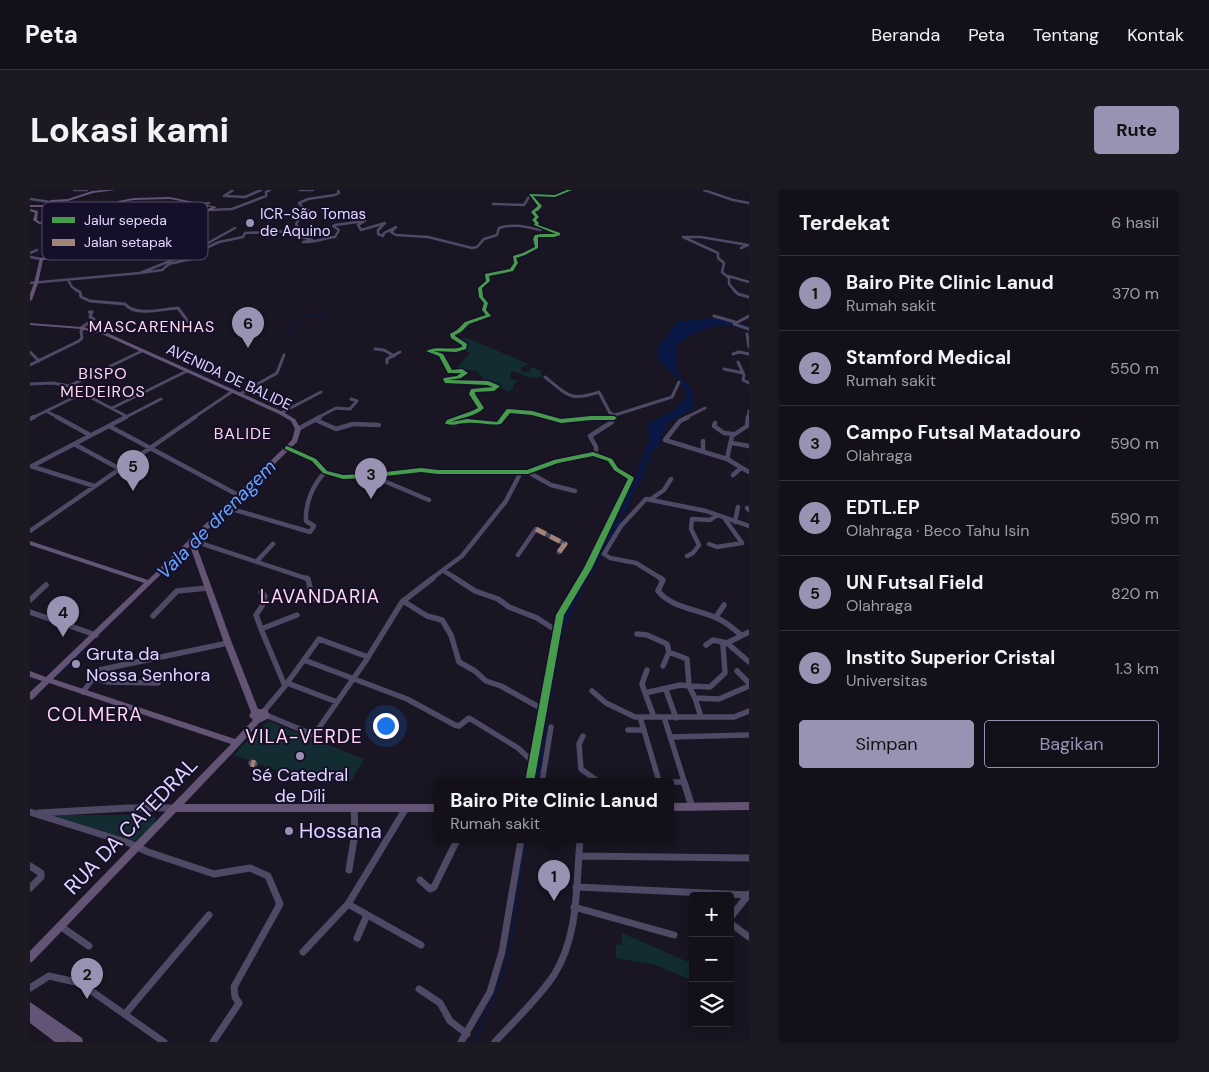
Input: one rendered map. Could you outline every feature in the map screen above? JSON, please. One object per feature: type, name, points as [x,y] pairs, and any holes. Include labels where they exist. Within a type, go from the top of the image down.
[{"type":"main road","points":[[55,202],[93,192],[111,190]]},
{"type":"main road","points":[[122,202],[127,200],[174,198],[187,202]]},
{"type":"main road","points":[[208,206],[215,207],[208,212]]},
{"type":"main road","points":[[30,208],[37,212],[35,220],[42,223]]},
{"type":"main road","points":[[30,300],[36,282],[40,259]]},
{"type":"main road","name":"AVENIDA DE BALIDE","points":[[30,324],[82,328],[102,333],[283,412],[301,428]]},
{"type":"main road","points":[[30,697],[96,635],[224,507],[289,449],[301,428]]},
{"type":"main road","points":[[191,540],[228,642],[260,714]]},
{"type":"main road","points":[[30,543],[148,582]]},
{"type":"main road","points":[[30,674],[52,678],[82,692],[238,743]]},
{"type":"main road","name":"RUA DA CATEDRAL","points":[[30,958],[238,743],[260,714]]},
{"type":"main road","points":[[674,807],[749,806]]},
{"type":"main road","points":[[174,808],[434,808]]},
{"type":"main road","points":[[30,1007],[78,1042]]},
{"type":"main road","points":[[30,1016],[64,1042]]},
{"type":"street","points":[[74,190],[88,190]]},
{"type":"street","points":[[233,190],[224,196],[245,197],[261,190]]},
{"type":"street","points":[[211,210],[236,208],[266,196],[266,192],[270,190]]},
{"type":"street","points":[[300,190],[313,190]]},
{"type":"street","points":[[301,230],[296,224],[300,217],[316,214],[303,208],[298,203],[338,194],[338,190]]},
{"type":"street","points":[[493,204],[524,205],[526,198],[530,195],[555,196],[570,190]]},
{"type":"street","points":[[704,190],[749,204]]},
{"type":"street","points":[[530,195],[540,206],[533,212],[537,217],[534,220],[537,223],[536,225],[559,234]]},
{"type":"street","points":[[174,198],[177,202]]},
{"type":"street","points":[[30,199],[44,202]]},
{"type":"street","points":[[208,247],[216,243],[244,237],[245,233],[249,232],[295,232],[301,230],[317,233],[302,237],[312,240],[303,242],[318,242],[323,238],[335,237],[339,230],[335,225],[365,222],[358,225],[361,230],[385,224],[378,230],[378,234],[383,236],[386,232],[396,227],[392,232],[396,235],[428,237],[472,248],[477,247],[484,239],[498,235],[501,227],[512,224],[520,224],[559,234]]},
{"type":"street","points":[[208,241],[235,228]]},
{"type":"street","points":[[559,234],[558,236],[544,234],[536,236],[534,239],[537,247],[514,257],[516,264],[510,271],[487,275],[488,281],[480,288],[481,297],[486,303],[484,308],[488,318],[467,323],[460,331],[452,334],[453,337],[465,345],[464,348],[457,351],[434,349],[429,351],[441,356],[450,372],[462,371],[465,373],[459,377],[446,379],[447,382],[488,383],[496,386],[494,389],[473,390],[472,394],[481,406],[480,410],[457,417],[448,422],[451,424],[468,421],[496,424],[502,421],[508,411],[532,414],[561,421],[615,417],[663,398],[672,397],[679,382]]},
{"type":"street","points":[[741,248],[748,245],[683,237],[718,253],[718,258],[724,263],[722,272],[730,278],[729,284],[737,293],[749,297]]},
{"type":"street","points":[[30,253],[37,250]]},
{"type":"street","points":[[30,257],[40,259]]},
{"type":"street","points":[[140,273],[172,260]]},
{"type":"street","points":[[30,282],[157,272],[170,264],[185,260]]},
{"type":"street","points":[[727,276],[749,282]]},
{"type":"street","points":[[68,280],[80,292],[81,297],[87,301],[125,304],[131,310],[143,311],[178,308],[189,323]]},
{"type":"street","points":[[30,365],[81,339],[82,328],[94,318],[90,317],[92,312],[89,312]]},
{"type":"street","points":[[714,316],[734,322],[749,316]]},
{"type":"street","points":[[734,322],[736,326],[749,332],[749,347]]},
{"type":"street","points":[[375,350],[384,350],[394,356]]},
{"type":"street","points":[[70,386],[142,351]]},
{"type":"street","points":[[30,352],[39,361]]},
{"type":"street","points":[[387,363],[387,359],[400,352]]},
{"type":"street","points":[[733,354],[739,352],[749,354]]},
{"type":"street","points":[[241,394],[277,373],[284,355]]},
{"type":"street","points":[[738,362],[744,381],[749,383]]},
{"type":"street","points":[[724,369],[743,373]]},
{"type":"street","points":[[112,408],[187,371]]},
{"type":"street","points":[[544,377],[570,397],[584,397],[600,392],[610,413],[615,417]]},
{"type":"street","points":[[30,384],[53,383],[70,386],[126,416]]},
{"type":"street","points":[[30,530],[233,391]]},
{"type":"street","points":[[283,412],[322,392]]},
{"type":"street","points":[[30,419],[83,393]]},
{"type":"street","points":[[31,466],[161,399]]},
{"type":"street","points":[[301,428],[336,408],[350,409],[358,401],[351,399]]},
{"type":"street","points":[[705,408],[680,421],[665,440],[727,459],[749,472]]},
{"type":"street","points":[[46,411],[90,435]]},
{"type":"street","points":[[715,423],[714,426],[720,431],[733,434],[748,426],[749,411]]},
{"type":"street","points":[[593,454],[596,453],[596,449],[590,436],[612,422],[615,417]]},
{"type":"street","points":[[316,420],[336,429],[353,424],[379,425]]},
{"type":"street","points":[[108,426],[238,494]]},
{"type":"street","points":[[727,459],[733,434]]},
{"type":"street","points":[[703,440],[703,451]]},
{"type":"street","points":[[732,443],[749,446]]},
{"type":"street","points":[[74,444],[120,469]]},
{"type":"street","points":[[289,449],[314,460],[325,472],[343,477],[371,476],[421,470],[438,472],[497,470],[528,472],[556,461],[593,454],[610,460],[616,469],[631,478],[588,568],[560,615],[531,778]]},
{"type":"street","points":[[31,466],[94,486]]},
{"type":"street","points":[[733,475],[741,468]]},
{"type":"street","points":[[224,507],[310,532],[314,526],[306,521],[307,511],[315,485],[325,472]]},
{"type":"street","points":[[368,657],[319,639],[286,684],[260,714],[314,735],[368,657],[403,601],[462,556],[496,514],[512,490],[520,472]]},
{"type":"street","points":[[528,472],[551,485],[575,491]]},
{"type":"street","points":[[371,476],[429,500]]},
{"type":"street","points":[[671,479],[664,490],[651,498],[643,500],[628,518],[604,554],[606,557],[636,564],[663,580],[658,591],[662,596],[686,608],[716,617],[741,635]]},
{"type":"street","points":[[651,498],[706,511],[749,526]]},
{"type":"street","points":[[735,522],[738,507]]},
{"type":"street","points":[[687,556],[693,553],[699,545],[692,534],[690,523],[692,519],[710,520],[716,516]]},
{"type":"street","points":[[709,544],[717,547],[742,543],[725,519]]},
{"type":"street","points":[[518,554],[536,529],[565,544],[558,552]]},
{"type":"street","points":[[191,540],[308,578],[311,592],[315,598]]},
{"type":"street","points":[[257,561],[273,544]]},
{"type":"street","points":[[444,571],[475,591],[498,599],[509,607],[537,618],[557,631]]},
{"type":"street","points":[[30,600],[46,585]]},
{"type":"street","points":[[152,616],[177,591],[208,588]]},
{"type":"street","points":[[260,592],[265,596],[262,606],[256,615],[286,684],[337,702]]},
{"type":"street","points":[[403,601],[424,615],[442,620],[451,635],[459,662],[475,671],[486,681],[501,686],[544,710]]},
{"type":"street","points":[[716,617],[724,605]]},
{"type":"street","points":[[30,612],[96,635]]},
{"type":"street","points":[[261,629],[296,615]]},
{"type":"street","points":[[645,693],[666,690],[680,685],[708,688],[712,686],[718,676],[725,673],[727,668],[722,657],[723,646],[727,642],[749,632]]},
{"type":"street","points":[[637,634],[647,635],[667,644],[669,652]]},
{"type":"street","points":[[706,644],[713,640],[727,642],[748,658]]},
{"type":"street","points":[[82,692],[99,670],[228,642]]},
{"type":"street","points":[[663,666],[665,657],[669,652]]},
{"type":"street","points":[[669,652],[687,659],[689,670],[687,679],[701,717]]},
{"type":"street","points":[[304,660],[407,700],[456,725],[459,726],[470,718],[518,748],[535,764]]},
{"type":"street","points":[[647,670],[642,685],[654,717]]},
{"type":"street","points":[[695,698],[719,699],[749,685],[737,671]]},
{"type":"street","points":[[94,678],[108,682],[158,683]]},
{"type":"street","points":[[666,690],[676,718]]},
{"type":"street","points":[[592,691],[608,704],[631,716],[676,718],[734,717],[749,712]]},
{"type":"street","points":[[640,717],[658,778]]},
{"type":"street","points":[[664,717],[692,806]]},
{"type":"street","points":[[543,778],[551,727]]},
{"type":"street","points":[[628,730],[644,730]]},
{"type":"street","points":[[583,736],[579,744],[581,770],[593,778]]},
{"type":"street","points":[[670,737],[749,736]]},
{"type":"street","points":[[674,782],[684,782]]},
{"type":"street","points":[[32,813],[174,808]]},
{"type":"street","points":[[348,870],[355,842],[354,808]]},
{"type":"street","points":[[303,952],[348,904],[406,808]]},
{"type":"street","points":[[32,813],[138,846],[214,874],[250,868],[268,876],[273,883],[280,904],[234,988],[235,997],[239,1003],[213,1042]]},
{"type":"street","points":[[420,880],[432,889],[455,843]]},
{"type":"street","points":[[461,1042],[490,992],[502,952],[520,843]]},
{"type":"street","points":[[495,1042],[535,1000],[562,961],[572,928],[580,843]]},
{"type":"street","points":[[579,856],[749,858]]},
{"type":"street","points":[[30,866],[41,873],[41,877],[30,888]]},
{"type":"street","points":[[576,887],[689,894]]},
{"type":"street","points":[[734,894],[749,895]]},
{"type":"street","points":[[734,913],[749,895]]},
{"type":"street","points":[[348,904],[421,945]]},
{"type":"street","points":[[574,908],[657,928],[674,935]]},
{"type":"street","points":[[125,1014],[209,915]]},
{"type":"street","points":[[357,938],[367,915]]},
{"type":"street","points":[[60,926],[89,946]]},
{"type":"street","points":[[734,926],[749,937]]},
{"type":"street","points":[[30,988],[49,976],[80,984],[164,1042]]},
{"type":"street","points":[[420,989],[440,1003],[450,1021],[466,1034]]},
{"type":"green space","points":[[464,337],[529,364],[521,368],[521,371],[529,372],[532,367],[542,371],[540,373],[543,376],[536,378],[512,371],[509,379],[517,380],[513,390],[506,392],[507,390],[502,389],[495,383],[480,382],[483,378],[477,371],[457,368],[470,353],[466,351],[468,346],[460,341]]},
{"type":"green space","points":[[268,721],[364,759],[351,781],[326,779],[310,783],[234,755]]},
{"type":"green space","points":[[59,815],[152,815],[156,818],[153,825],[136,841],[58,817]]},
{"type":"green space","points":[[622,933],[689,962],[689,979],[656,965],[616,958],[616,944],[622,945]]},
{"type":"water","points":[[712,318],[749,325],[749,329],[728,326],[711,327],[694,333],[677,344],[677,369],[679,375],[691,388],[693,408],[667,423],[660,442],[655,449],[651,448],[652,437],[648,431],[648,423],[666,415],[677,407],[685,398],[687,392],[677,377],[657,359],[658,347],[677,322]]},
{"type":"waterway","points":[[283,343],[290,337],[287,332],[305,317],[330,313]]},
{"type":"waterway","name":"Vala de drenagem","points":[[191,370],[238,392]]},
{"type":"waterway","name":"Vala de drenagem","points":[[285,413],[293,418],[298,425],[300,432],[297,441]]},
{"type":"waterway","points":[[622,513],[640,473],[653,437],[650,433]]},
{"type":"waterway","points":[[639,486],[648,474],[653,448]]},
{"type":"waterway","points":[[561,626],[613,523],[626,509]]},
{"type":"waterway","points":[[548,700],[557,643],[562,626],[619,519]]},
{"type":"waterway","name":"Vala de drenagem","points":[[57,673],[59,674],[85,648]]},
{"type":"waterway","name":"Vala de drenagem","points":[[30,664],[54,672]]},
{"type":"waterway","points":[[536,778],[545,714]]},
{"type":"waterway","points":[[535,778],[543,723]]},
{"type":"waterway","points":[[474,1042],[508,963],[525,843]]},
{"type":"marked path","points":[[536,529],[565,544],[559,552]]},
{"type":"marked path","points":[[251,763],[255,764]]},
{"type":"cycle path","points":[[570,190],[555,196],[530,195],[540,206],[533,212],[537,217],[534,220],[537,223],[536,225],[559,234],[554,236],[536,236],[537,247],[514,257],[516,263],[511,270],[487,275],[488,281],[480,288],[481,297],[486,303],[484,310],[489,316],[467,323],[459,331],[452,334],[453,337],[465,345],[464,348],[460,350],[438,349],[429,351],[441,355],[450,372],[462,371],[465,373],[459,377],[446,379],[447,382],[488,383],[497,386],[494,389],[473,390],[472,394],[481,408],[474,413],[453,419],[448,423],[453,424],[467,421],[499,423],[508,411],[532,413],[561,421],[614,418]]},
{"type":"cycle path","points":[[287,448],[314,460],[325,472],[343,477],[421,470],[438,472],[528,472],[556,461],[593,454],[610,460],[616,469],[631,478],[588,568],[560,615],[531,778]]},
{"type":"place","name":"ICR-São Tomas de Aquino","points":[[250,223]]},
{"type":"place","name":"Instito Superior Cristal","points":[[248,348]]},
{"type":"place","name":"UN Futsal Field","points":[[133,491]]},
{"type":"place","name":"Campo Futsal Matadouro","points":[[371,499]]},
{"type":"place","name":"EDTL.EP","points":[[63,637]]},
{"type":"place","name":"Gruta da Nossa Senhora","points":[[76,664]]},
{"type":"place","name":"Sé Catedral de Díli","points":[[300,756]]},
{"type":"place","name":"Hossana","points":[[289,831]]},
{"type":"place","name":"Bairo Pite Clinic Lanud","points":[[554,901]]},
{"type":"place","name":"Stamford Medical","points":[[87,999]]},
{"type":"district","name":"MASCARENHAS","points":[[152,326]]},
{"type":"district","name":"BISPO MEDEIROS","points":[[103,382]]},
{"type":"district","name":"BALIDE","points":[[243,433]]},
{"type":"district","name":"LAVANDARIA","points":[[320,596]]},
{"type":"district","name":"COLMERA","points":[[95,714]]},
{"type":"district","name":"VILA-VERDE","points":[[304,736]]}]
